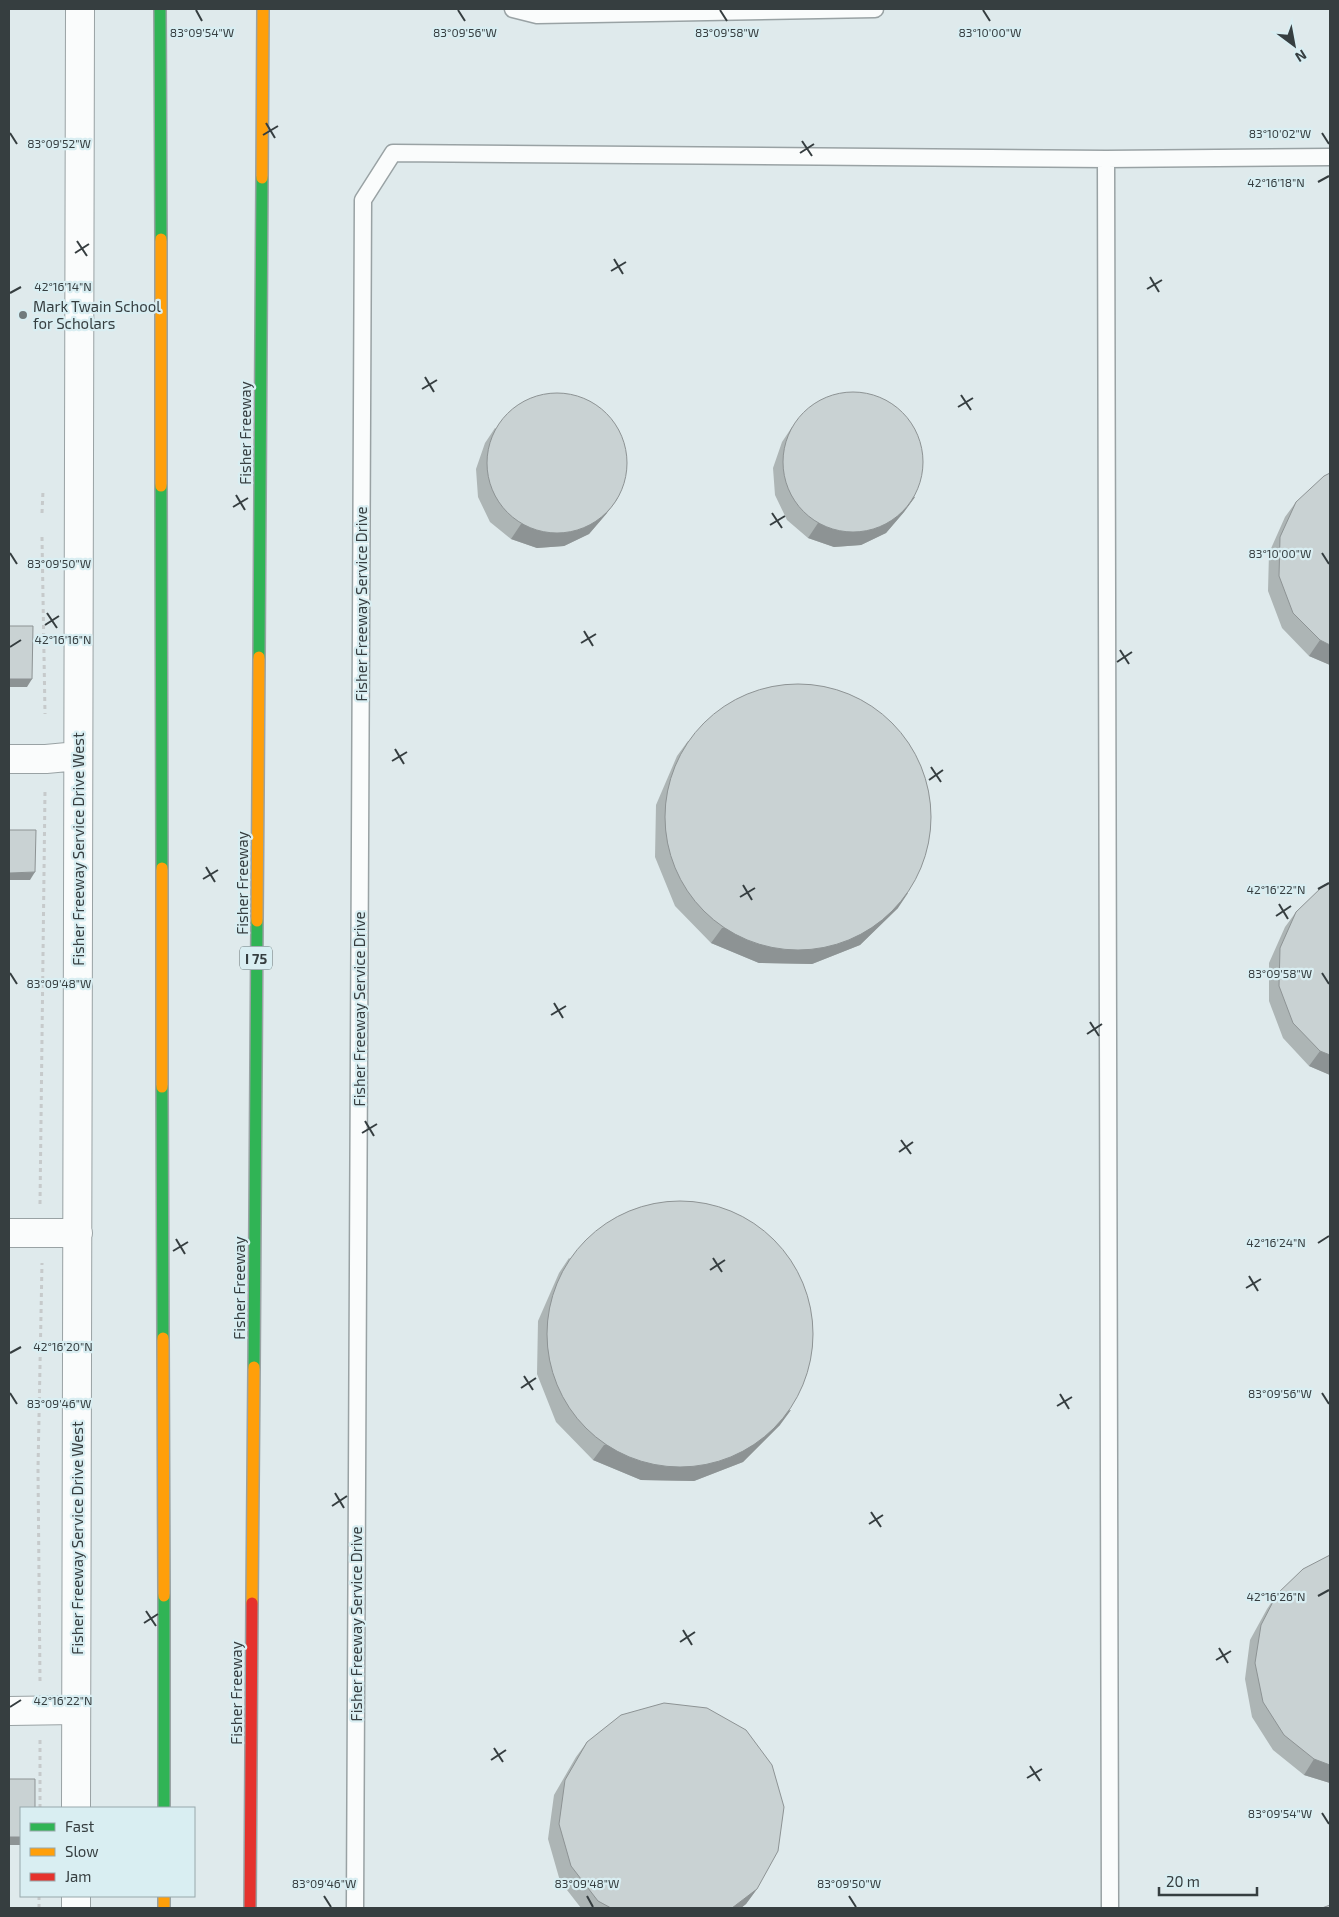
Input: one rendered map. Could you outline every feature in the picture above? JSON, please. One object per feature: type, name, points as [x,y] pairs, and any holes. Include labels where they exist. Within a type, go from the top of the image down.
[{"type":"highway","points":[[160,9],[164,1807]]},
{"type":"highway","name":"Fisher Freeway","points":[[250,1908],[263,9]]},
{"type":"street","name":"Fisher Freeway Service Drive West","points":[[76,1807],[80,9]]},
{"type":"street","points":[[9,759],[46,759],[78,756]]},
{"type":"street","points":[[9,1233],[78,1233]]},
{"type":"street","points":[[9,1710],[76,1710]]},
{"type":"lane","points":[[512,9],[537,15],[874,9]]},
{"type":"lane","name":"Fisher Freeway Service Drive","points":[[355,1908],[363,200],[393,153],[1106,159]]},
{"type":"lane","points":[[1110,1908],[1106,159],[1330,156]]},
{"type":"path","points":[[42,512],[43,491]]},
{"type":"path","points":[[40,1807],[38,1469],[46,759],[42,537]]},
{"type":"building","points":[[853,392],[880,398],[892,404],[902,413],[911,423],[917,435],[923,462],[917,489],[911,501],[902,511],[892,520],[880,526],[853,532],[826,526],[814,520],[804,511],[795,501],[789,489],[783,462],[789,435],[795,423],[804,413],[814,404],[826,398]]},
{"type":"building","points":[[557,393],[584,399],[596,405],[606,414],[615,424],[621,436],[627,463],[621,490],[615,502],[606,512],[596,521],[584,527],[557,533],[530,527],[518,521],[508,512],[499,502],[493,490],[487,463],[493,436],[499,424],[508,414],[518,405],[530,399]]},
{"type":"building","points":[[1330,473],[1330,645],[1320,640],[1293,613],[1279,576],[1280,537],[1296,502],[1324,476]]},
{"type":"building","points":[[9,626],[33,626],[32,679],[9,679]]},
{"type":"building","points":[[798,684],[824,687],[849,695],[872,707],[892,723],[908,743],[920,766],[928,791],[931,817],[928,843],[920,868],[908,891],[892,911],[872,927],[849,939],[824,947],[798,950],[772,947],[747,939],[724,927],[704,911],[688,891],[676,868],[668,843],[665,817],[668,791],[676,766],[688,743],[704,723],[724,707],[747,695],[772,687]]},
{"type":"building","points":[[9,830],[36,830],[35,872],[9,873]]},
{"type":"building","points":[[1330,883],[1330,1055],[1320,1051],[1293,1023],[1279,986],[1280,948],[1296,912],[1324,885]]},
{"type":"building","points":[[680,1201],[706,1204],[731,1212],[754,1224],[774,1240],[790,1260],[802,1283],[810,1308],[813,1334],[810,1360],[802,1385],[790,1408],[774,1428],[754,1444],[731,1456],[706,1464],[680,1467],[654,1464],[629,1456],[606,1444],[586,1428],[570,1408],[558,1385],[550,1360],[547,1334],[550,1308],[558,1283],[570,1260],[586,1240],[606,1224],[629,1212],[654,1204]]},
{"type":"building","points":[[1330,1555],[1330,1765],[1314,1759],[1284,1735],[1263,1702],[1255,1663],[1261,1625],[1277,1594],[1303,1569]]},
{"type":"building","points":[[664,1703],[707,1708],[746,1730],[772,1765],[784,1807],[778,1851],[757,1889],[732,1908],[611,1908],[598,1901],[571,1866],[559,1824],[565,1780],[587,1742],[621,1715]]},
{"type":"building","points":[[9,1779],[35,1779],[35,1807],[20,1807],[20,1837],[9,1837]]},
{"type":"traffic: fast","points":[[160,9],[161,239]]},
{"type":"traffic: fast","points":[[259,657],[262,178]]},
{"type":"traffic: fast","points":[[161,486],[162,868]]},
{"type":"traffic: fast","points":[[254,1367],[257,921]]},
{"type":"traffic: fast","points":[[162,1087],[163,1338]]},
{"type":"traffic: fast","points":[[164,1596],[164,1807]]},
{"type":"traffic: slow","points":[[262,178],[263,9]]},
{"type":"traffic: slow","points":[[161,239],[161,486]]},
{"type":"traffic: slow","points":[[257,921],[259,657]]},
{"type":"traffic: slow","points":[[162,868],[162,1087]]},
{"type":"traffic: slow","points":[[163,1338],[164,1596]]},
{"type":"traffic: slow","points":[[252,1603],[254,1367]]},
{"type":"traffic: slow","points":[[164,1897],[164,1908]]},
{"type":"traffic: jam","points":[[250,1908],[252,1603]]},
{"type":"place","name":"Mark Twain School for Scholars","points":[[23,315]]}]
